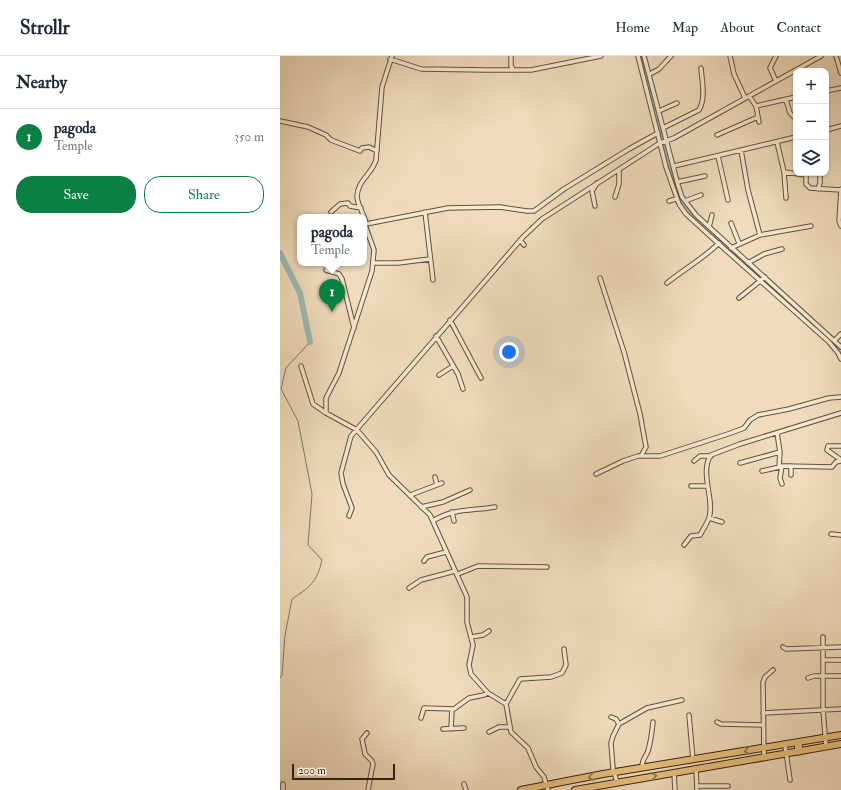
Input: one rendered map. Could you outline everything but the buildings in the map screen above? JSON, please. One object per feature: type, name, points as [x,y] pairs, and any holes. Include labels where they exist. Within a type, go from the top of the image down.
[{"type":"highway","points":[[798,743],[799,751]]},
{"type":"main road","points":[[521,790],[547,787],[642,768],[841,735]]},
{"type":"main road","points":[[575,790],[841,744]]},
{"type":"street","points":[[511,56],[510,66],[513,69]]},
{"type":"street","points":[[362,214],[357,197],[360,186],[375,165],[382,87],[391,57],[421,69],[513,69],[541,68],[574,60],[601,56]]},
{"type":"street","points":[[638,56],[658,133],[664,142],[674,166],[685,201],[721,242],[748,262],[762,280],[835,340],[841,347]]},
{"type":"street","points":[[644,56],[661,110],[660,119],[676,199],[686,214],[721,242],[829,342],[841,359]]},
{"type":"street","points":[[650,74],[659,69],[671,56]]},
{"type":"street","points":[[730,56],[734,74],[747,98],[756,106],[759,122]]},
{"type":"street","points":[[776,56],[770,68],[776,81]]},
{"type":"street","points":[[349,516],[352,508],[342,484],[341,473],[348,441],[436,336],[520,240],[542,219],[598,182],[664,142],[747,98],[821,56]]},
{"type":"street","points":[[836,56],[841,73]]},
{"type":"street","points":[[663,128],[699,110],[702,105],[701,68]]},
{"type":"street","points":[[829,90],[841,88]]},
{"type":"street","points":[[756,106],[793,99]]},
{"type":"street","points":[[786,100],[790,113],[793,115]]},
{"type":"street","points":[[661,110],[677,103]]},
{"type":"street","points":[[717,135],[758,117]]},
{"type":"street","points":[[280,121],[294,122],[319,131],[331,140],[360,151],[362,148],[369,147],[377,151]]},
{"type":"street","points":[[829,129],[841,126]]},
{"type":"street","points":[[367,225],[448,208],[500,207],[534,211],[564,189],[658,133]]},
{"type":"street","points":[[674,166],[793,138]]},
{"type":"street","points":[[777,142],[784,172],[786,198]]},
{"type":"street","points":[[741,150],[748,190],[760,235]]},
{"type":"street","points":[[718,156],[728,200]]},
{"type":"street","points":[[615,197],[619,184],[619,170]]},
{"type":"street","points":[[784,172],[806,176],[806,184],[810,188],[841,190],[839,221],[841,226]]},
{"type":"street","points":[[678,182],[705,176]]},
{"type":"street","points":[[818,189],[820,176]]},
{"type":"street","points":[[595,206],[592,191],[598,182]]},
{"type":"street","points":[[685,201],[701,194]]},
{"type":"street","points":[[669,201],[676,199]]},
{"type":"street","points":[[332,212],[344,203],[360,208]]},
{"type":"street","points":[[425,212],[433,280]]},
{"type":"street","points":[[709,227],[712,215]]},
{"type":"street","points":[[731,223],[739,243]]},
{"type":"street","points":[[731,248],[739,243],[760,235],[811,226]]},
{"type":"street","points":[[326,413],[326,398],[339,373],[367,289],[373,263],[374,250],[367,231]]},
{"type":"street","points":[[520,240],[524,245]]},
{"type":"street","points":[[667,283],[686,268],[697,263],[721,242]]},
{"type":"street","points":[[748,262],[764,254],[782,249]]},
{"type":"street","points":[[373,263],[398,263],[430,258]]},
{"type":"street","points":[[326,270],[339,274],[342,279],[354,329]]},
{"type":"street","points":[[600,278],[624,352],[640,414],[646,441],[646,447],[641,456]]},
{"type":"street","points":[[739,298],[762,280]]},
{"type":"street","points":[[450,320],[481,378]]},
{"type":"street","points":[[835,340],[841,334]]},
{"type":"street","points":[[436,336],[461,382],[462,389]]},
{"type":"street","points":[[301,366],[312,401],[318,408],[357,430],[376,452],[389,475],[433,521],[457,573],[466,597],[467,622],[473,645],[469,666],[471,674],[488,693],[506,704]]},
{"type":"street","points":[[439,375],[453,366]]},
{"type":"street","points":[[596,474],[623,461],[641,456],[660,456],[731,433],[744,428],[750,420],[758,415],[789,409],[829,398],[841,397]]},
{"type":"street","points":[[694,461],[700,456],[710,456],[740,444],[841,413]]},
{"type":"street","points":[[777,433],[780,452],[780,478],[782,484]]},
{"type":"street","points":[[841,446],[828,446],[827,450],[841,461]]},
{"type":"street","points":[[740,463],[780,452]]},
{"type":"street","points":[[684,545],[691,536],[700,535],[709,518],[708,461],[710,456]]},
{"type":"street","points":[[762,471],[792,466],[832,467],[836,462],[841,461]]},
{"type":"street","points":[[792,466],[792,474]]},
{"type":"street","points":[[435,477],[437,485]]},
{"type":"street","points":[[410,496],[442,483]]},
{"type":"street","points":[[690,486],[708,486]]},
{"type":"street","points":[[421,507],[443,502],[470,490]]},
{"type":"street","points":[[433,521],[452,512],[495,507]]},
{"type":"street","points":[[452,512],[454,521]]},
{"type":"street","points":[[709,518],[722,522]]},
{"type":"street","points":[[831,534],[841,534]]},
{"type":"street","points":[[424,562],[427,557],[446,552]]},
{"type":"street","points":[[409,588],[421,580],[457,573],[478,566],[547,567]]},
{"type":"street","points":[[471,637],[489,631]]},
{"type":"street","points":[[823,637],[823,710],[826,746]]},
{"type":"street","points":[[783,647],[786,649],[841,647]]},
{"type":"street","points":[[547,787],[528,748],[511,732],[506,704],[520,679],[551,677],[562,673],[566,665],[564,649]]},
{"type":"street","points":[[823,660],[841,660]]},
{"type":"street","points":[[764,757],[764,680],[773,670]]},
{"type":"street","points":[[808,678],[814,676],[841,676]]},
{"type":"street","points":[[421,718],[424,708],[441,707],[452,709],[469,698],[488,693]]},
{"type":"street","points":[[617,782],[614,773],[612,739],[619,724],[647,708],[682,700]]},
{"type":"street","points":[[451,729],[452,709]]},
{"type":"street","points":[[763,713],[841,709]]},
{"type":"street","points":[[689,715],[693,760]]},
{"type":"street","points":[[611,717],[616,719],[619,724]]},
{"type":"street","points":[[642,768],[642,760],[648,753],[653,722]]},
{"type":"street","points":[[717,722],[721,724],[763,725]]},
{"type":"street","points":[[489,732],[499,727],[509,726]]},
{"type":"street","points":[[443,729],[464,728]]},
{"type":"street","points":[[367,733],[362,739],[365,754],[373,764],[368,790]]},
{"type":"street","points":[[785,744],[790,780]]},
{"type":"street","points":[[696,769],[697,788],[721,788],[728,786]]},
{"type":"street","points":[[674,772],[675,790]]},
{"type":"street","points":[[283,784],[283,790]]},
{"type":"street","points":[[464,784],[466,790]]},
{"type":"waterway","points":[[642,56],[678,197],[684,206],[718,240],[797,309]]},
{"type":"waterway","points":[[280,253],[300,293],[310,342]]},
{"type":"waterway","points":[[828,337],[841,354]]},
{"type":"waterway","points":[[280,678],[282,675],[285,635],[292,599],[304,591],[312,583],[318,574],[322,560],[308,545],[312,494],[298,421],[281,389],[286,368],[310,342]]},
{"type":"place","name":"pagoda","points":[[332,312]]}]
